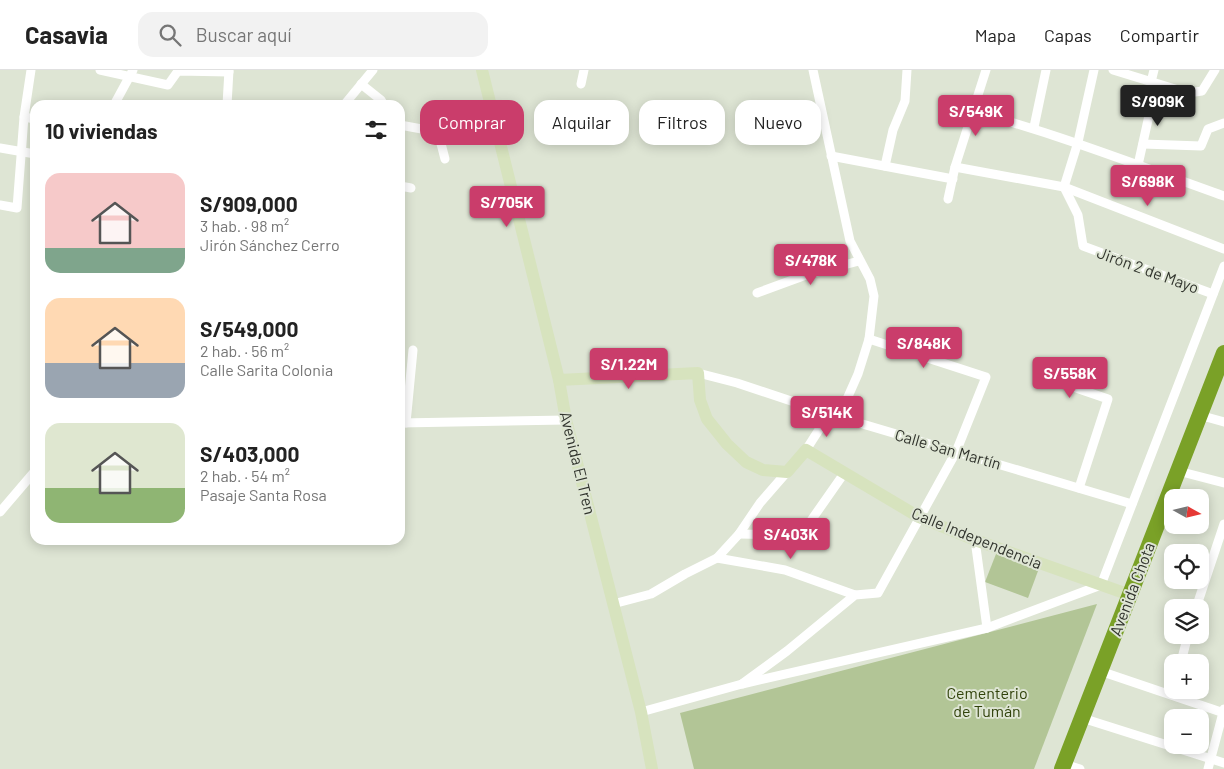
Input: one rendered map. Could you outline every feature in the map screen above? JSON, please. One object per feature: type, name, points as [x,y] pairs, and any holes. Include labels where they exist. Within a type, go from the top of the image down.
[{"type":"highway","name":"Avenida Chota","points":[[1068,767],[1082,718],[1224,353]]},
{"type":"main road","name":"Avenida El Tren","points":[[482,70],[558,380],[566,420],[641,712],[652,769]]},
{"type":"main road","name":"Calle San Martín","points":[[558,380],[698,373]]},
{"type":"main road","points":[[698,373],[700,400],[707,420],[727,444],[746,462],[763,470],[787,472],[806,450]]},
{"type":"main road","name":"Calle Independencia","points":[[806,450],[919,517],[976,540],[1130,595]]},
{"type":"street","points":[[0,205],[17,208],[24,117],[31,70]]},
{"type":"street","points":[[100,70],[132,73],[168,85],[178,71],[229,71],[227,100]]},
{"type":"street","points":[[348,100],[373,70]]},
{"type":"street","points":[[578,70],[581,84],[584,70]]},
{"type":"street","points":[[814,70],[850,240],[870,279],[874,296],[869,339],[858,374],[839,417]]},
{"type":"street","points":[[885,166],[893,130],[905,100],[907,70]]},
{"type":"street","points":[[948,199],[955,167],[986,70]]},
{"type":"street","points":[[1034,127],[1046,70]]},
{"type":"street","points":[[1064,187],[1078,142],[1094,70]]},
{"type":"street","points":[[1113,70],[1188,94],[1202,91],[1215,70]]},
{"type":"street","points":[[1138,165],[1154,70]]},
{"type":"street","points":[[117,100],[132,73]]},
{"type":"street","points":[[361,84],[381,100]]},
{"type":"street","points":[[972,111],[1034,127],[1224,196]]},
{"type":"street","points":[[24,117],[30,118]]},
{"type":"street","points":[[1142,144],[1201,146],[1208,130],[1224,123]]},
{"type":"street","points":[[405,126],[438,132],[445,160]]},
{"type":"street","points":[[0,148],[30,153]]},
{"type":"street","points":[[831,156],[953,179]]},
{"type":"street","points":[[955,167],[1064,187],[1224,250]]},
{"type":"street","points":[[405,187],[411,188]]},
{"type":"street","name":"Jirón 2 de Mayo","points":[[1064,187],[1078,215],[1083,246],[1213,294]]},
{"type":"street","points":[[757,293],[806,275],[859,260]]},
{"type":"street","points":[[641,712],[742,684],[987,628],[1101,584],[1224,266]]},
{"type":"street","points":[[717,558],[785,570],[855,595],[878,593],[956,452],[986,377],[869,339]]},
{"type":"street","points":[[405,410],[414,350]]},
{"type":"street","name":"Calle San Martín","points":[[698,373],[737,383],[829,414],[1132,504]]},
{"type":"street","points":[[1041,376],[1108,399],[1079,488]]},
{"type":"street","points":[[806,450],[829,414]]},
{"type":"street","points":[[1199,415],[1224,422]]},
{"type":"street","points":[[405,423],[566,420]]},
{"type":"street","points":[[1178,470],[1224,483]]},
{"type":"street","points":[[613,604],[652,594],[685,574],[717,558],[739,534],[760,503],[787,472]]},
{"type":"street","points":[[739,534],[792,535],[810,522],[844,472]]},
{"type":"street","points":[[0,512],[30,477]]},
{"type":"street","points":[[1199,599],[1224,524]]},
{"type":"street","points":[[976,540],[987,628]]},
{"type":"street","points":[[742,684],[787,651],[855,595]]},
{"type":"street","points":[[1100,671],[1164,690]]},
{"type":"street","points":[[1191,699],[1224,711],[1208,769]]},
{"type":"street","points":[[1082,718],[1224,763]]},
{"type":"green space","points":[[996,554],[1038,571],[1028,598],[985,582]]},
{"type":"green space","name":"Cementerio de Tumán","points":[[1097,604],[1034,769],[694,769],[680,713]]}]
